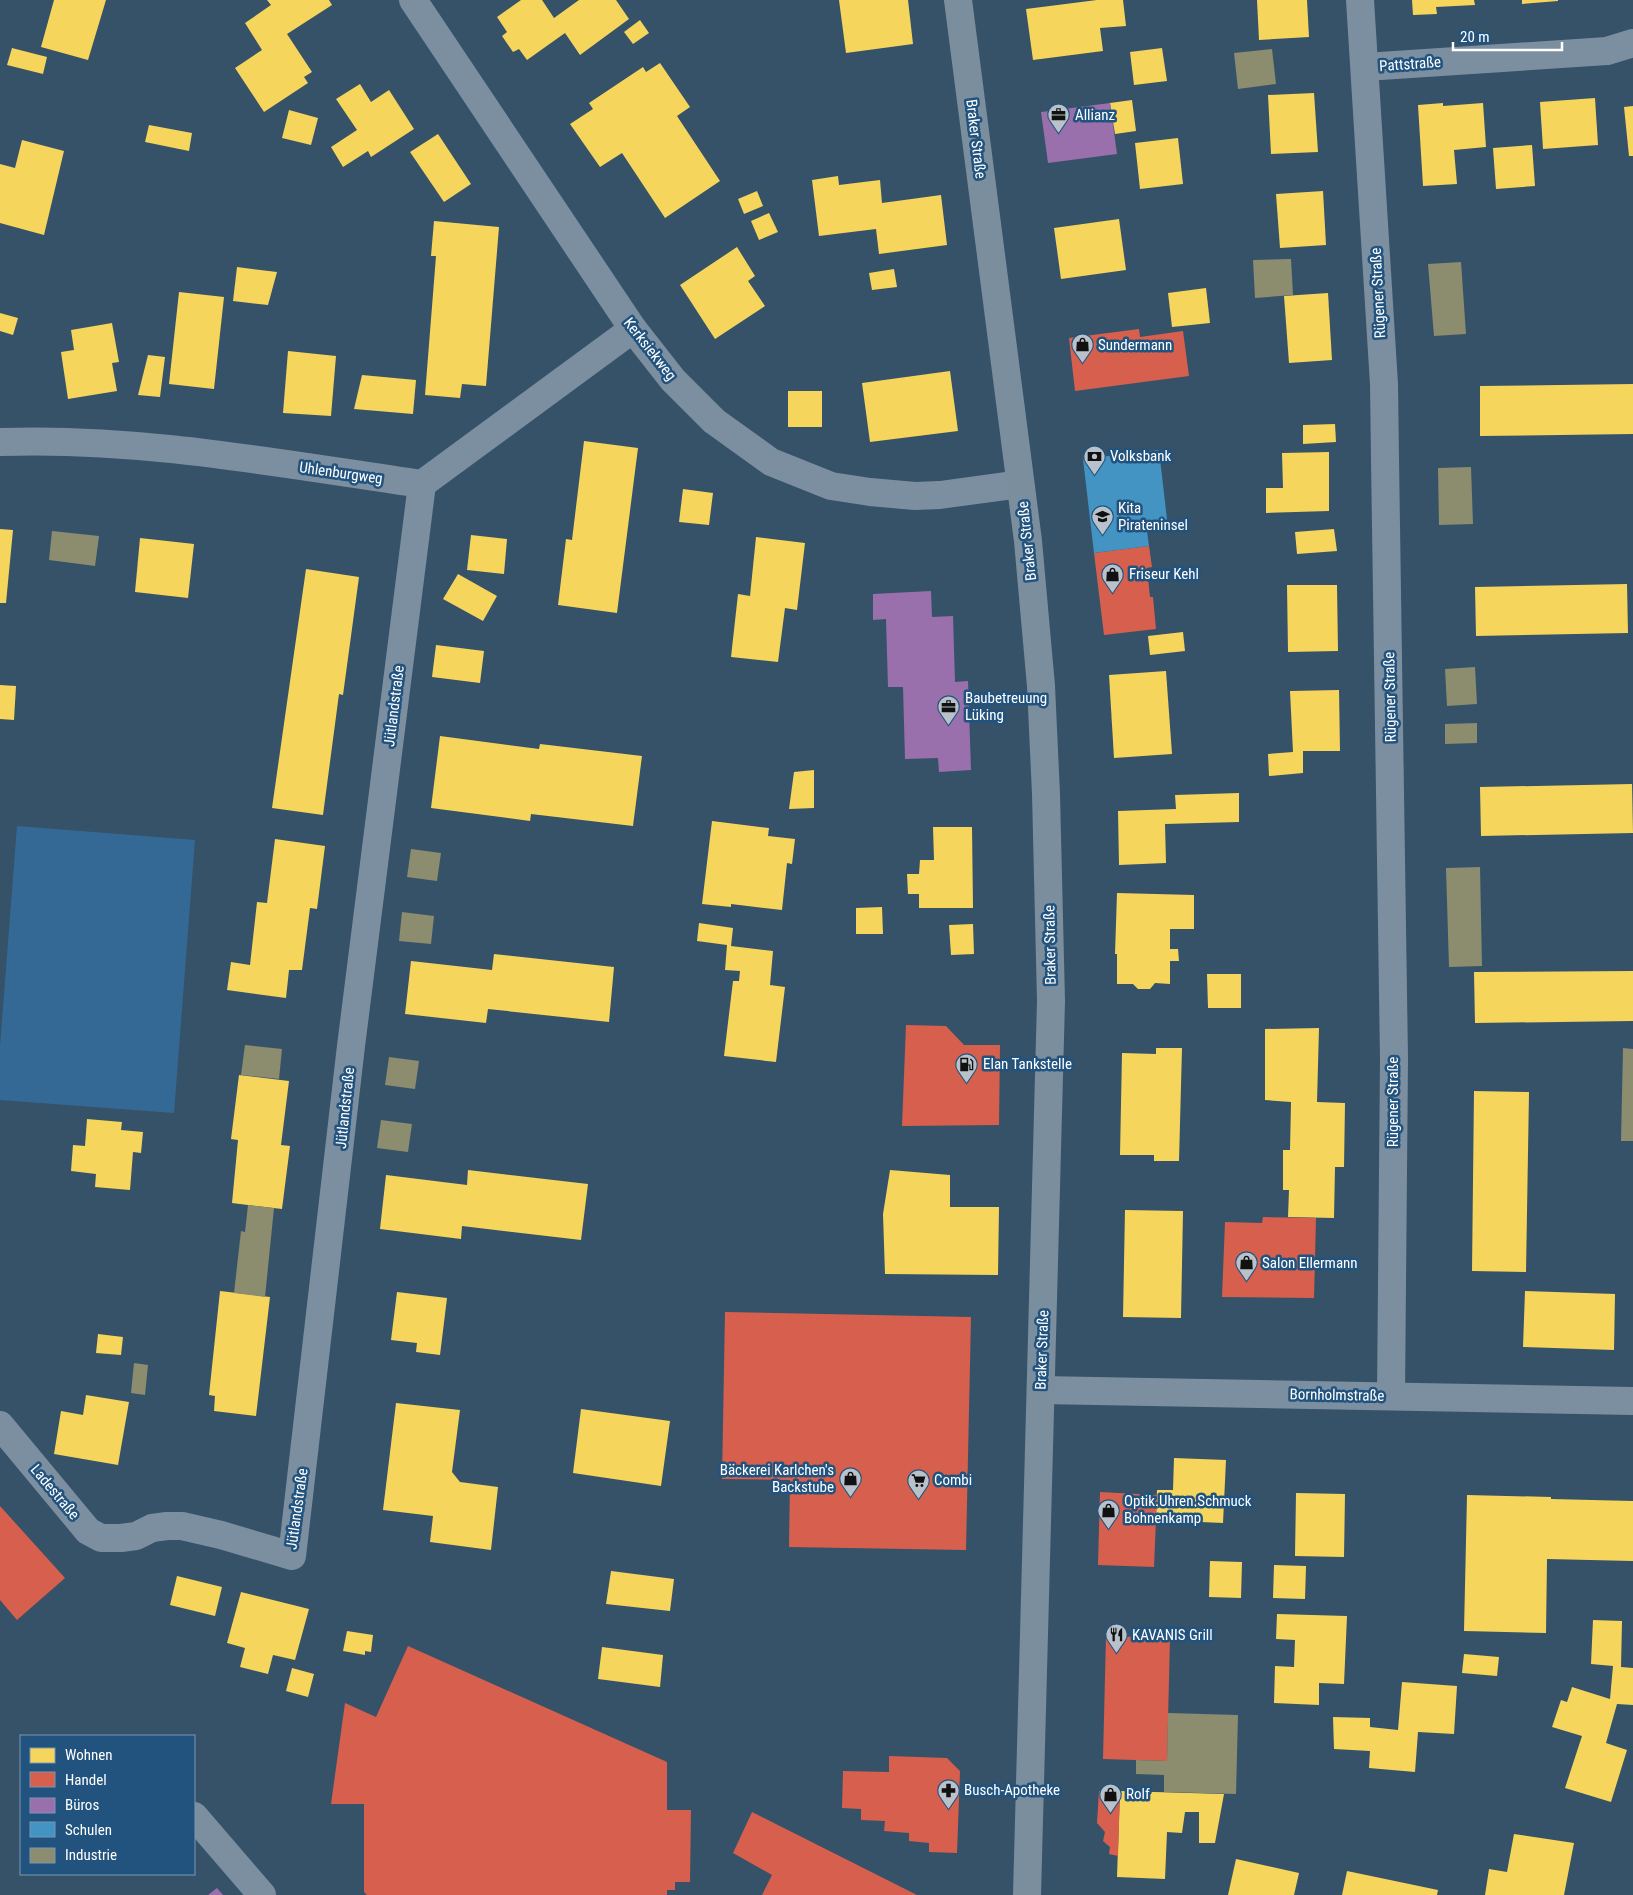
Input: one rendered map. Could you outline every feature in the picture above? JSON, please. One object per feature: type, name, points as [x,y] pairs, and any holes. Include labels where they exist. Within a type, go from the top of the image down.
[{"type":"main road","name":"Braker Straße","points":[[958,0],[1020,484],[1041,686],[1049,878],[1051,1010],[1027,1895]]},
{"type":"street","name":"Kerksiekweg","points":[[413,0],[633,329],[673,380],[714,421],[772,462],[831,486],[915,496],[948,494],[1020,484]]},
{"type":"street","name":"Rügener Straße","points":[[1360,0],[1383,374],[1386,459],[1394,1058],[1391,1396]]},
{"type":"street","name":"Pattstraße","points":[[1365,67],[1607,51],[1633,42]]},
{"type":"street","points":[[422,484],[633,329]]},
{"type":"street","name":"Uhlenburgweg","points":[[0,442],[98,442],[163,448],[422,484]]},
{"type":"street","name":"Jütlandstraße","points":[[121,1538],[136,1536],[152,1528],[182,1526],[221,1535],[292,1556],[351,1046],[422,484]]},
{"type":"street","name":"Bornholmstraße","points":[[1041,1390],[1633,1401]]},
{"type":"street","name":"Ladestraße","points":[[0,1425],[88,1531],[101,1538],[121,1538]]},
{"type":"street","points":[[195,1817],[262,1895]]},
{"type":"shaded area","points":[[17,826],[195,840],[174,1113],[0,1100],[0,1047]]},
{"type":"building: Wohnen","points":[[54,0],[106,0],[88,60],[41,47]]},
{"type":"building: Wohnen","points":[[267,0],[329,0],[332,5],[287,34],[312,72],[304,77],[308,83],[264,112],[235,68],[262,50],[245,23],[271,5]]},
{"type":"building: Wohnen","points":[[521,0],[542,0],[554,18],[579,0],[616,0],[629,19],[580,55],[565,33],[527,60],[519,49],[513,52],[502,36],[507,32],[497,17]]},
{"type":"building: Wohnen","points":[[839,0],[908,0],[913,44],[846,53]]},
{"type":"building: Wohnen","points":[[1097,0],[1123,0],[1126,26],[1100,28],[1103,51],[1033,60],[1026,9]]},
{"type":"building: Wohnen","points":[[1257,0],[1307,0],[1309,37],[1259,40]]},
{"type":"building: Wohnen","points":[[1412,0],[1474,0],[1475,5],[1436,7],[1437,14],[1413,15]]},
{"type":"building: Wohnen","points":[[1522,0],[1558,0],[1558,1],[1522,4]]},
{"type":"building: Wohnen","points":[[640,20],[649,33],[633,44],[624,32]]},
{"type":"building: Wohnen","points":[[12,48],[47,57],[43,74],[7,65]]},
{"type":"building: Wohnen","points":[[1162,48],[1167,81],[1134,85],[1130,52]]},
{"type":"building: Wohnen","points":[[660,63],[690,107],[677,116],[720,181],[665,218],[622,153],[600,167],[570,124],[593,109],[589,103],[643,67],[646,72]]},
{"type":"building: Wohnen","points":[[360,84],[371,102],[389,90],[414,129],[371,157],[368,151],[343,167],[331,147],[357,130],[336,99]]},
{"type":"building: Wohnen","points":[[1314,93],[1318,152],[1271,154],[1268,95]]},
{"type":"building: Wohnen","points":[[1595,98],[1598,145],[1543,149],[1540,102]]},
{"type":"building: Wohnen","points":[[1132,100],[1136,131],[1115,134],[1110,103]]},
{"type":"building: Wohnen","points":[[1443,103],[1443,106],[1483,103],[1486,147],[1454,150],[1457,184],[1423,186],[1418,105]]},
{"type":"building: Wohnen","points":[[1633,106],[1633,156],[1629,156],[1624,107]]},
{"type":"building: Wohnen","points":[[289,110],[318,118],[311,145],[282,138]]},
{"type":"building: Wohnen","points":[[149,125],[192,133],[189,151],[145,142]]},
{"type":"building: Wohnen","points":[[438,134],[471,184],[444,202],[410,152]]},
{"type":"building: Wohnen","points":[[1178,138],[1183,184],[1140,189],[1135,143]]},
{"type":"building: Wohnen","points":[[22,140],[64,151],[44,235],[0,223],[0,164],[15,168]]},
{"type":"building: Wohnen","points":[[1532,145],[1535,186],[1496,189],[1493,148]]},
{"type":"building: Wohnen","points":[[838,176],[839,185],[880,180],[882,203],[941,195],[947,245],[879,254],[876,229],[819,236],[812,180]]},
{"type":"building: Wohnen","points":[[757,191],[763,206],[744,214],[738,199]]},
{"type":"building: Wohnen","points":[[1323,191],[1326,245],[1280,248],[1276,194]]},
{"type":"building: Wohnen","points":[[769,213],[778,232],[759,240],[751,221]]},
{"type":"building: Wohnen","points":[[1119,219],[1126,270],[1061,279],[1054,228]]},
{"type":"building: Wohnen","points":[[434,221],[499,227],[486,386],[462,384],[460,398],[425,395],[436,256],[431,256]]},
{"type":"building: Wohnen","points":[[737,247],[755,276],[748,281],[765,306],[715,339],[680,285]]},
{"type":"building: Wohnen","points":[[237,267],[277,272],[268,305],[233,301]]},
{"type":"building: Wohnen","points":[[894,269],[897,287],[872,290],[869,273]]},
{"type":"building: Wohnen","points":[[1206,288],[1210,323],[1172,327],[1168,293]]},
{"type":"building: Wohnen","points":[[179,292],[224,297],[214,389],[169,384]]},
{"type":"building: Wohnen","points":[[1328,293],[1332,360],[1289,363],[1284,296]]},
{"type":"building: Wohnen","points":[[0,313],[18,318],[13,335],[0,331]]},
{"type":"building: Wohnen","points":[[112,323],[119,362],[112,363],[117,391],[68,399],[61,352],[74,350],[71,330]]},
{"type":"building: Wohnen","points":[[288,351],[336,356],[331,416],[283,413]]},
{"type":"building: Wohnen","points":[[148,355],[165,357],[160,397],[138,395]]},
{"type":"building: Wohnen","points":[[950,371],[958,431],[870,442],[862,383]]},
{"type":"building: Wohnen","points":[[362,375],[416,380],[413,414],[354,409]]},
{"type":"building: Wohnen","points":[[1633,384],[1633,434],[1480,436],[1480,386]]},
{"type":"building: Wohnen","points":[[788,391],[822,391],[822,427],[788,427]]},
{"type":"building: Wohnen","points":[[1335,424],[1336,442],[1303,444],[1303,425]]},
{"type":"building: Wohnen","points":[[584,441],[638,448],[617,613],[558,605],[566,539],[572,540]]},
{"type":"building: Wohnen","points":[[1329,452],[1329,511],[1266,513],[1266,488],[1283,488],[1282,453]]},
{"type":"building: Wohnen","points":[[683,489],[713,493],[709,525],[679,522]]},
{"type":"building: Wohnen","points":[[0,529],[13,530],[6,603],[0,603]]},
{"type":"building: Wohnen","points":[[1334,529],[1337,551],[1297,554],[1295,532]]},
{"type":"building: Wohnen","points":[[471,535],[507,539],[504,574],[467,570]]},
{"type":"building: Wohnen","points":[[756,537],[805,543],[797,610],[785,608],[778,662],[731,657],[738,594],[750,596]]},
{"type":"building: Wohnen","points":[[140,538],[194,544],[188,598],[135,592]]},
{"type":"building: Wohnen","points":[[306,569],[359,577],[343,695],[339,694],[323,815],[272,808]]},
{"type":"building: Wohnen","points":[[458,574],[497,596],[483,621],[443,599]]},
{"type":"building: Wohnen","points":[[1627,584],[1628,633],[1476,636],[1475,587]]},
{"type":"building: Wohnen","points":[[1287,585],[1337,585],[1338,651],[1288,652]]},
{"type":"building: Wohnen","points":[[1183,632],[1185,651],[1150,655],[1148,636]]},
{"type":"building: Wohnen","points":[[436,645],[484,651],[480,683],[432,677]]},
{"type":"building: Wohnen","points":[[1166,671],[1172,754],[1114,758],[1109,675]]},
{"type":"building: Wohnen","points":[[0,685],[16,686],[14,720],[0,719]]},
{"type":"building: Wohnen","points":[[1339,690],[1340,751],[1303,751],[1303,773],[1269,776],[1268,754],[1293,752],[1290,691]]},
{"type":"building: Wohnen","points":[[440,736],[539,749],[540,744],[642,756],[633,826],[531,814],[530,821],[431,808]]},
{"type":"building: Wohnen","points":[[814,770],[814,808],[789,809],[794,772]]},
{"type":"building: Wohnen","points":[[1632,784],[1633,833],[1481,836],[1480,787]]},
{"type":"building: Wohnen","points":[[1239,793],[1239,822],[1165,824],[1166,863],[1119,865],[1118,811],[1176,809],[1175,795]]},
{"type":"building: Wohnen","points":[[712,821],[769,828],[768,836],[795,839],[792,864],[787,863],[782,910],[731,904],[731,907],[702,904]]},
{"type":"building: Wohnen","points":[[933,827],[972,827],[973,908],[919,908],[919,894],[908,894],[907,874],[919,874],[920,860],[934,860]]},
{"type":"building: Wohnen","points":[[275,839],[325,846],[317,909],[310,908],[302,970],[289,970],[286,998],[227,990],[231,962],[250,965],[257,902],[267,903]]},
{"type":"building: Wohnen","points":[[1117,893],[1194,895],[1194,929],[1170,929],[1170,949],[1178,949],[1179,961],[1170,961],[1170,984],[1155,983],[1150,989],[1138,989],[1133,984],[1117,984],[1117,954],[1115,954]]},
{"type":"building: Wohnen","points":[[882,907],[883,934],[856,934],[856,908]]},
{"type":"building: Wohnen","points":[[699,923],[733,928],[731,946],[773,951],[770,985],[785,987],[776,1062],[724,1056],[733,981],[739,981],[740,971],[725,970],[727,945],[697,941]]},
{"type":"building: Wohnen","points":[[973,924],[974,954],[951,955],[949,925]]},
{"type":"building: Wohnen","points":[[494,954],[614,967],[609,1022],[488,1009],[486,1023],[405,1014],[411,961],[492,970]]},
{"type":"building: Wohnen","points":[[1633,971],[1633,1021],[1475,1023],[1474,972]]},
{"type":"building: Wohnen","points":[[1207,974],[1241,974],[1241,1008],[1208,1008]]},
{"type":"building: Wohnen","points":[[1319,1028],[1317,1102],[1345,1103],[1344,1167],[1335,1167],[1334,1218],[1288,1217],[1289,1190],[1283,1190],[1283,1150],[1290,1150],[1291,1102],[1265,1100],[1265,1029]]},
{"type":"building: Wohnen","points":[[1156,1048],[1182,1048],[1179,1161],[1154,1161],[1154,1155],[1120,1155],[1122,1053],[1156,1054]]},
{"type":"building: Wohnen","points":[[239,1075],[289,1081],[281,1145],[290,1146],[282,1209],[232,1203],[238,1140],[231,1139]]},
{"type":"building: Wohnen","points":[[1474,1091],[1529,1092],[1526,1272],[1472,1271]]},
{"type":"building: Wohnen","points":[[87,1119],[122,1122],[121,1130],[143,1132],[141,1153],[133,1152],[130,1190],[95,1187],[96,1174],[71,1171],[73,1145],[85,1146]]},
{"type":"building: Wohnen","points":[[468,1170],[588,1184],[581,1240],[462,1226],[461,1239],[380,1229],[386,1175],[467,1185]]},
{"type":"building: Wohnen","points":[[890,1170],[950,1175],[950,1207],[999,1207],[998,1275],[885,1274],[883,1214]]},
{"type":"building: Wohnen","points":[[1125,1210],[1183,1211],[1181,1318],[1123,1317]]},
{"type":"building: Wohnen","points":[[220,1291],[270,1297],[256,1416],[214,1411],[215,1396],[209,1395]]},
{"type":"building: Wohnen","points":[[1525,1291],[1615,1294],[1614,1350],[1523,1347]]},
{"type":"building: Wohnen","points":[[397,1292],[447,1298],[440,1355],[416,1352],[417,1343],[391,1340]]},
{"type":"building: Wohnen","points":[[98,1334],[123,1337],[121,1355],[96,1353]]},
{"type":"building: Wohnen","points":[[86,1395],[129,1402],[118,1465],[54,1454],[61,1411],[83,1415]]},
{"type":"building: Wohnen","points":[[396,1403],[460,1410],[452,1472],[460,1482],[498,1487],[491,1550],[430,1542],[433,1516],[383,1510]]},
{"type":"building: Wohnen","points":[[581,1409],[670,1421],[661,1486],[573,1473]]},
{"type":"building: Wohnen","points":[[1174,1458],[1226,1460],[1223,1523],[1156,1520],[1157,1490],[1173,1490]]},
{"type":"building: Wohnen","points":[[1296,1493],[1345,1494],[1344,1557],[1295,1556]]},
{"type":"building: Wohnen","points":[[1467,1495],[1633,1501],[1633,1561],[1547,1559],[1546,1633],[1464,1631]]},
{"type":"building: Wohnen","points":[[1210,1561],[1242,1562],[1241,1598],[1209,1597]]},
{"type":"building: Wohnen","points":[[1274,1565],[1306,1566],[1305,1599],[1273,1598]]},
{"type":"building: Wohnen","points":[[611,1571],[674,1579],[670,1611],[606,1604]]},
{"type":"building: Wohnen","points":[[177,1576],[222,1587],[215,1616],[170,1605]]},
{"type":"building: Wohnen","points":[[241,1592],[309,1609],[295,1660],[273,1655],[268,1674],[240,1667],[245,1648],[227,1643]]},
{"type":"building: Wohnen","points":[[1277,1614],[1347,1616],[1344,1684],[1319,1683],[1319,1705],[1274,1703],[1275,1666],[1294,1667],[1295,1640],[1276,1639]]},
{"type":"building: Wohnen","points":[[1593,1620],[1622,1621],[1621,1667],[1633,1668],[1633,1705],[1617,1704],[1606,1743],[1627,1750],[1611,1802],[1565,1788],[1582,1736],[1552,1727],[1561,1700],[1567,1702],[1572,1687],[1610,1699],[1613,1666],[1591,1664]]},
{"type":"building: Wohnen","points":[[347,1631],[373,1635],[371,1652],[365,1651],[365,1655],[343,1651]]},
{"type":"building: Wohnen","points":[[602,1647],[663,1655],[660,1687],[598,1679]]},
{"type":"building: Wohnen","points":[[1464,1654],[1499,1657],[1497,1676],[1462,1673]]},
{"type":"building: Wohnen","points":[[292,1668],[314,1674],[308,1697],[286,1691]]},
{"type":"building: Wohnen","points":[[1402,1682],[1457,1686],[1454,1734],[1418,1732],[1415,1772],[1369,1768],[1370,1751],[1334,1749],[1333,1717],[1370,1718],[1370,1727],[1398,1730]]},
{"type":"building: Wohnen","points":[[1120,1791],[1224,1794],[1215,1843],[1199,1843],[1199,1812],[1185,1812],[1182,1833],[1167,1832],[1165,1879],[1117,1877]]},
{"type":"building: Wohnen","points":[[1514,1834],[1574,1843],[1564,1895],[1485,1895],[1489,1869],[1507,1872]]},
{"type":"building: Wohnen","points":[[1236,1859],[1299,1873],[1294,1895],[1228,1895]]},
{"type":"building: Wohnen","points":[[1347,1871],[1438,1890],[1437,1895],[1342,1895]]},
{"type":"building: Handel","points":[[1139,329],[1140,337],[1183,331],[1189,376],[1075,391],[1069,338]]},
{"type":"building: Handel","points":[[1149,546],[1152,567],[1147,568],[1150,597],[1153,597],[1156,629],[1104,635],[1094,553]]},
{"type":"building: Handel","points":[[906,1025],[946,1026],[964,1045],[1000,1045],[999,1125],[902,1126]]},
{"type":"building: Handel","points":[[1263,1217],[1316,1218],[1314,1298],[1222,1297],[1225,1222],[1262,1223]]},
{"type":"building: Handel","points":[[725,1312],[971,1317],[966,1550],[789,1547],[790,1480],[722,1479]]},
{"type":"building: Handel","points":[[1100,1492],[1157,1495],[1154,1567],[1098,1565]]},
{"type":"building: Handel","points":[[0,1506],[65,1578],[17,1620],[0,1600]]},
{"type":"building: Handel","points":[[1106,1636],[1170,1638],[1167,1761],[1103,1759]]},
{"type":"building: Handel","points":[[408,1646],[667,1762],[667,1810],[691,1810],[690,1882],[675,1882],[675,1890],[667,1890],[667,1895],[367,1895],[364,1892],[364,1804],[331,1804],[345,1703],[376,1717]]},
{"type":"building: Handel","points":[[889,1756],[947,1758],[960,1771],[957,1853],[929,1852],[929,1843],[909,1841],[909,1833],[884,1831],[885,1821],[861,1820],[861,1809],[842,1808],[843,1771],[889,1772]]},
{"type":"building: Handel","points":[[1099,1791],[1120,1791],[1118,1856],[1109,1854],[1110,1847],[1103,1841],[1105,1832],[1097,1823]]},
{"type":"building: Handel","points":[[752,1812],[917,1895],[762,1895],[772,1875],[733,1853]]},
{"type":"building: Büros","points":[[1110,103],[1117,154],[1048,163],[1041,112]]},
{"type":"building: Büros","points":[[931,591],[932,617],[953,616],[955,682],[968,681],[971,770],[939,772],[938,758],[905,759],[903,687],[888,687],[886,619],[873,620],[873,594]]},
{"type":"building: Büros","points":[[217,1888],[223,1895],[208,1895]]},
{"type":"building: Schulen","points":[[1159,450],[1168,528],[1147,531],[1149,546],[1094,553],[1083,459]]},
{"type":"building: Industrie","points":[[1272,49],[1276,84],[1238,89],[1234,53]]},
{"type":"building: Industrie","points":[[1291,259],[1293,295],[1255,298],[1253,260]]},
{"type":"building: Industrie","points":[[1461,262],[1466,334],[1434,336],[1428,264]]},
{"type":"building: Industrie","points":[[1471,467],[1473,524],[1439,525],[1438,468]]},
{"type":"building: Industrie","points":[[52,531],[99,536],[95,566],[49,560]]},
{"type":"building: Industrie","points":[[1475,667],[1477,704],[1447,706],[1445,669]]},
{"type":"building: Industrie","points":[[1477,723],[1477,743],[1445,744],[1445,724]]},
{"type":"building: Industrie","points":[[411,849],[441,853],[437,881],[407,877]]},
{"type":"building: Industrie","points":[[1480,867],[1482,966],[1449,967],[1446,868]]},
{"type":"building: Industrie","points":[[402,912],[434,916],[431,944],[399,941]]},
{"type":"building: Industrie","points":[[245,1045],[282,1049],[279,1079],[241,1075]]},
{"type":"building: Industrie","points":[[1623,1048],[1633,1049],[1633,1141],[1621,1141]]},
{"type":"building: Industrie","points":[[389,1057],[419,1061],[415,1089],[385,1085]]},
{"type":"building: Industrie","points":[[381,1120],[412,1124],[408,1152],[377,1148]]},
{"type":"building: Industrie","points":[[248,1205],[274,1208],[265,1297],[234,1293],[241,1231],[245,1232]]},
{"type":"building: Industrie","points":[[134,1363],[148,1365],[145,1395],[131,1393]]},
{"type":"building: Industrie","points":[[1168,1713],[1238,1715],[1236,1794],[1164,1792],[1164,1775],[1136,1774],[1136,1760],[1167,1761]]},
{"type":"place","name":"Allianz","points":[[1059,134]]},
{"type":"place","name":"Sundermann","points":[[1082,364]]},
{"type":"place","name":"Volksbank","points":[[1094,475]]},
{"type":"place","name":"Kita Pirateninsel","points":[[1102,536]]},
{"type":"place","name":"Friseur Kehl","points":[[1113,593]]},
{"type":"place","name":"Baubetreuung Lüking","points":[[949,726]]},
{"type":"place","name":"Elan Tankstelle","points":[[967,1083]]},
{"type":"place","name":"Salon Ellermann","points":[[1246,1282]]},
{"type":"place","name":"Bäckerei Karlchen's Backstube","points":[[850,1498]]},
{"type":"place","name":"Combi","points":[[918,1499]]},
{"type":"place","name":"Optik.Uhren.Schmuck Bohnenkamp","points":[[1108,1529]]},
{"type":"place","name":"KAVANIS Grill","points":[[1116,1654]]},
{"type":"place","name":"Busch-Apotheke","points":[[948,1809]]},
{"type":"place","name":"Rolf","points":[[1110,1813]]}]
